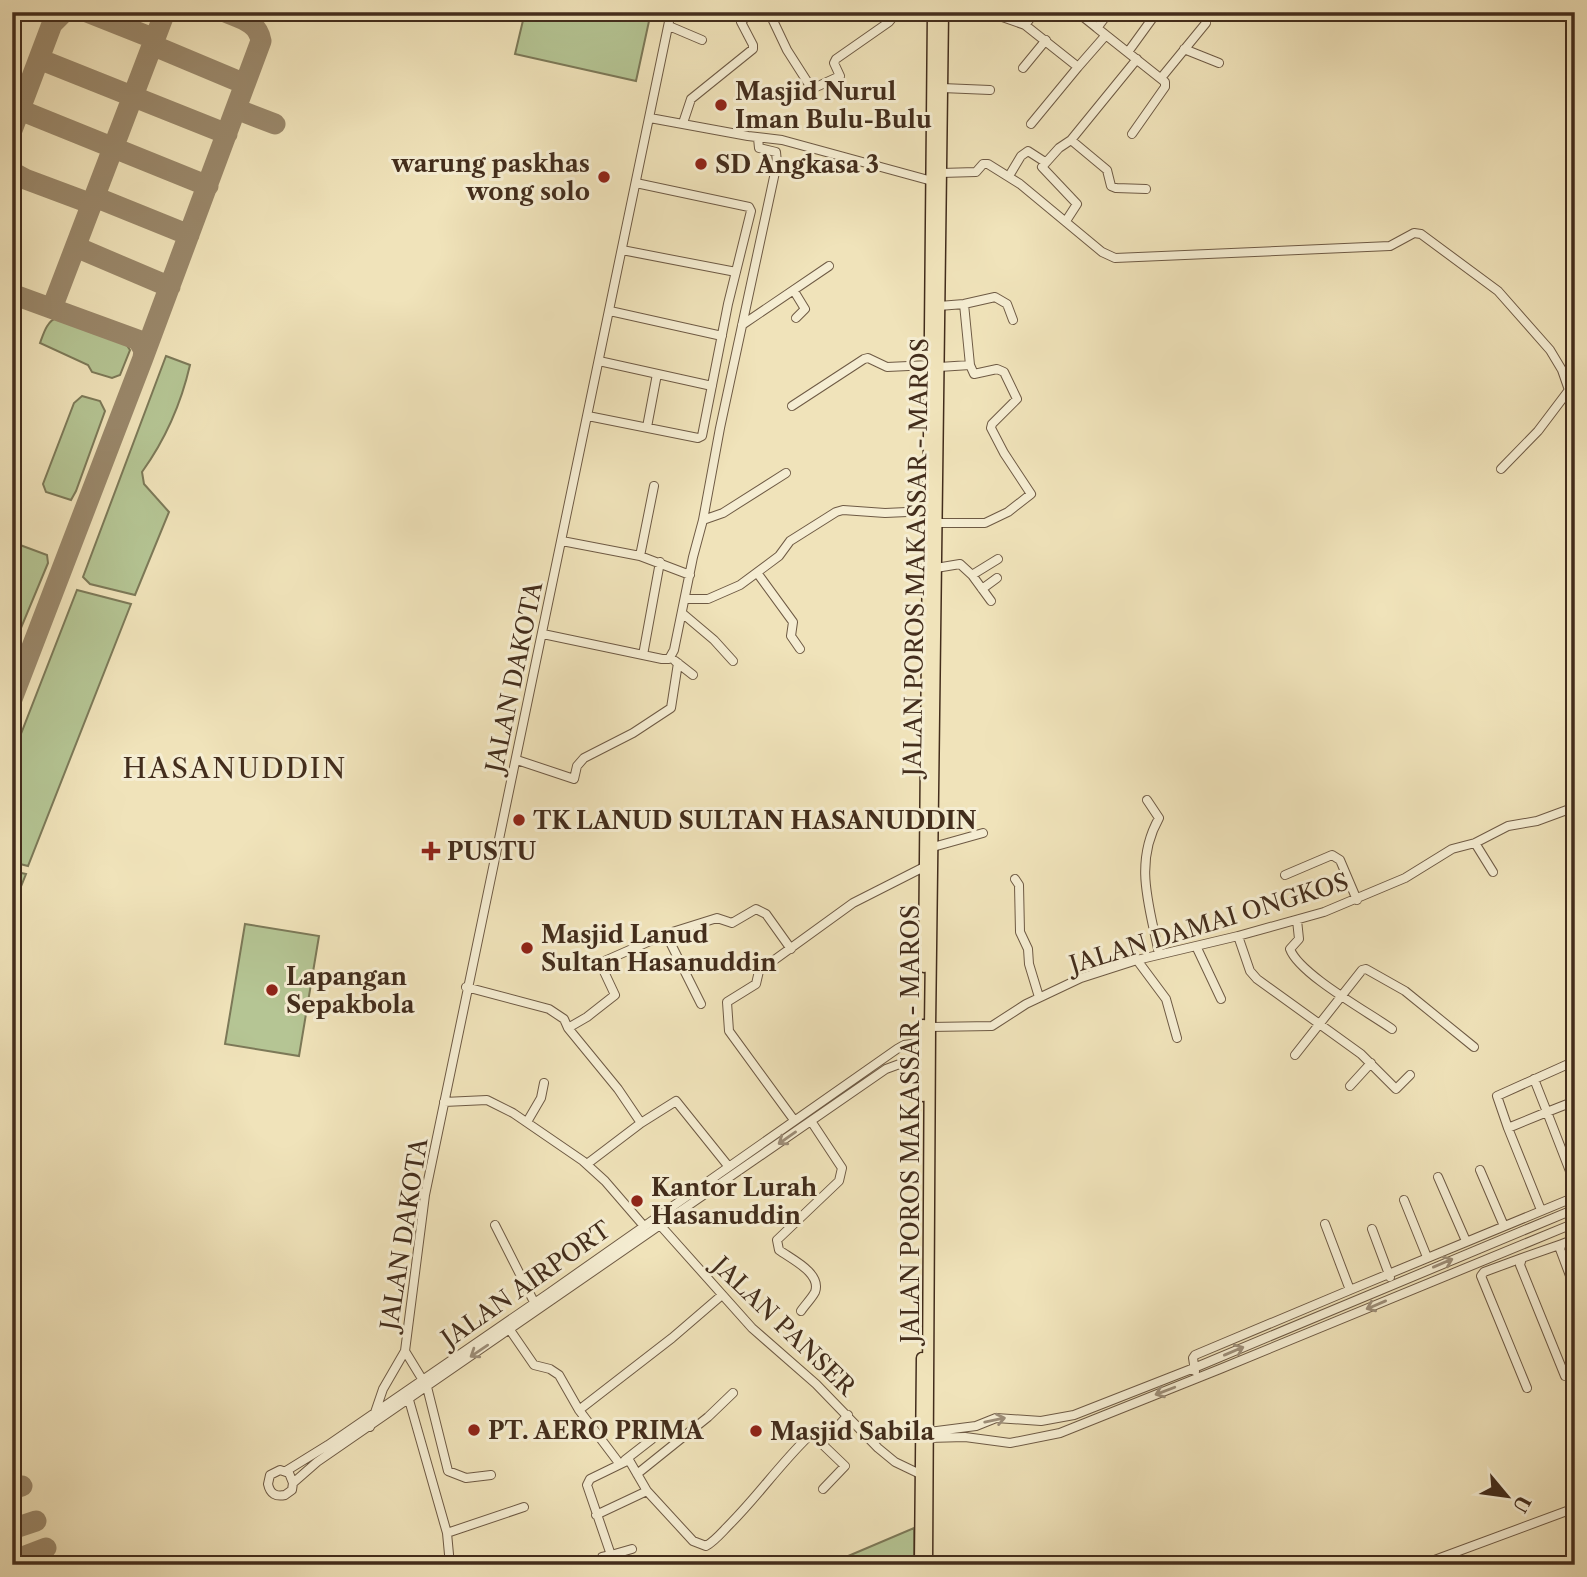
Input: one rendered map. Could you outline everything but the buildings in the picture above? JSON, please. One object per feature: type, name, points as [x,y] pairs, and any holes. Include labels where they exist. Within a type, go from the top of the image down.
[{"type":"highway","name":"JALAN POROS MAKASSAR - MAROS","points":[[927,1565],[929,1435],[926,866],[932,544],[937,523],[934,366],[939,306],[933,12]]},
{"type":"highway","name":"JALAN POROS MAKASSAR - MAROS","points":[[926,1042],[930,1027],[936,568],[929,511],[943,12]]},
{"type":"highway","name":"JALAN POROS MAKASSAR - MAROS","points":[[920,1565],[926,1062]]},
{"type":"street","name":"JALAN DAKOTA","points":[[405,1351],[425,1195],[671,12]]},
{"type":"street","points":[[683,123],[691,99],[752,49],[753,45],[741,22],[751,12]]},
{"type":"street","points":[[769,12],[790,56],[814,88],[839,76],[834,64],[836,59],[890,22],[897,12]]},
{"type":"street","points":[[988,12],[1026,24],[1078,67]]},
{"type":"street","points":[[1026,24],[1035,12]]},
{"type":"street","points":[[1077,12],[1165,82],[1165,87],[1132,134]]},
{"type":"street","points":[[1097,28],[1109,12]]},
{"type":"street","points":[[1128,52],[1157,12]]},
{"type":"street","points":[[1161,78],[1206,23]]},
{"type":"street","points":[[669,26],[702,40]]},
{"type":"street","points":[[1031,124],[1106,35]]},
{"type":"street","points":[[1023,68],[1046,40]]},
{"type":"street","points":[[1184,49],[1219,63]]},
{"type":"street","points":[[1066,221],[1077,204],[1042,166],[1071,140],[1137,59]]},
{"type":"street","points":[[942,88],[990,90]]},
{"type":"street","points":[[650,118],[782,140],[937,177],[976,172],[985,164],[1009,176],[1102,252],[1115,258],[1390,246],[1411,234],[1421,234],[1498,291],[1550,350],[1572,392],[1538,432],[1501,469]]},
{"type":"street","points":[[669,659],[676,640],[703,520],[777,163],[776,152],[759,148],[758,138]]},
{"type":"street","points":[[1071,140],[1107,170],[1111,186],[1121,189],[1146,189]]},
{"type":"street","points":[[1009,176],[1021,156],[1028,151],[1045,162]]},
{"type":"street","points":[[587,416],[701,438],[751,211],[749,206],[636,183]]},
{"type":"street","points":[[622,250],[736,272]]},
{"type":"street","points":[[742,325],[829,265]]},
{"type":"street","points":[[794,291],[805,309],[796,318]]},
{"type":"street","points":[[939,306],[964,304],[989,297],[1001,299],[1007,304],[1013,320]]},
{"type":"street","points":[[937,523],[985,523],[1008,512],[1031,494],[991,428],[1017,398],[1001,369],[974,374],[970,365],[964,304]]},
{"type":"street","points":[[610,311],[722,336]]},
{"type":"street","points":[[792,406],[864,359],[869,358],[887,368],[970,365]]},
{"type":"street","points":[[599,362],[712,386]]},
{"type":"street","points":[[647,427],[657,374]]},
{"type":"street","points":[[703,520],[723,513],[786,473]]},
{"type":"street","points":[[640,556],[654,486]]},
{"type":"street","points":[[685,599],[708,599],[717,596],[758,574],[779,556],[790,541],[836,512],[929,511]]},
{"type":"street","points":[[562,541],[640,556],[690,575]]},
{"type":"street","points":[[972,575],[998,559]]},
{"type":"street","points":[[643,655],[660,562]]},
{"type":"street","points":[[936,568],[960,564],[972,575],[990,601]]},
{"type":"street","points":[[758,574],[793,622],[790,636],[800,649]]},
{"type":"street","points":[[982,589],[998,578]]},
{"type":"street","points":[[682,613],[714,640],[733,661]]},
{"type":"street","points":[[543,634],[669,659],[693,675]]},
{"type":"street","points":[[516,760],[574,779],[577,766],[584,758],[633,733],[671,708],[678,663]]},
{"type":"street","points":[[1147,800],[1159,818],[1148,844],[1145,891],[1159,954]]},
{"type":"street","name":"JALAN DAMAI ONGKOS","points":[[930,1027],[992,1026],[1039,997],[1081,978],[1159,954],[1297,920],[1357,900],[1405,878],[1452,849],[1475,843],[1508,826],[1537,821],[1575,807]]},
{"type":"street","points":[[933,847],[984,833]]},
{"type":"street","points":[[1475,843],[1493,872]]},
{"type":"street","points":[[1285,875],[1335,856],[1340,860],[1357,900]]},
{"type":"street","points":[[794,1120],[729,1031],[727,1002],[756,984],[759,971],[853,903],[926,866]]},
{"type":"street","points":[[1014,879],[1019,885],[1020,932],[1028,949],[1029,964],[1039,997]]},
{"type":"street","points":[[568,1028],[615,995],[600,963],[666,934],[717,918],[732,923],[756,909],[766,914],[791,949]]},
{"type":"street","points":[[1297,920],[1299,939],[1290,949],[1295,960],[1392,1029]]},
{"type":"street","points":[[666,934],[701,1004]]},
{"type":"street","points":[[1238,936],[1252,974],[1371,1063],[1396,1089],[1410,1075]]},
{"type":"street","points":[[1196,946],[1221,999]]},
{"type":"street","points":[[1137,960],[1166,999],[1177,1038]]},
{"type":"street","points":[[1295,1055],[1362,970],[1369,969],[1405,991],[1474,1047]]},
{"type":"street","points":[[467,987],[549,1010],[564,1019],[568,1028],[618,1089],[641,1123]]},
{"type":"street","name":"JALAN AIRPORT","points":[[286,1471],[374,1412],[510,1330],[643,1225],[672,1211],[811,1121],[904,1045],[926,1042]]},
{"type":"street","name":"JALAN AIRPORT","points":[[293,1483],[317,1462],[408,1400],[425,1383],[534,1302],[551,1297],[660,1225],[672,1211],[794,1120],[859,1082],[897,1064],[926,1062]]},
{"type":"street","points":[[1541,1210],[1497,1096],[1573,1062],[1575,1073]]},
{"type":"street","points":[[1350,1086],[1371,1063]]},
{"type":"street","points":[[1534,1079],[1575,1184]]},
{"type":"street","points":[[527,1122],[538,1104],[544,1083]]},
{"type":"street","points":[[444,1102],[487,1100],[504,1107],[587,1164],[643,1225]]},
{"type":"street","points":[[587,1164],[641,1123],[676,1101],[729,1167]]},
{"type":"street","points":[[1508,1128],[1575,1101]]},
{"type":"street","points":[[801,1311],[814,1292],[816,1283],[813,1276],[779,1250],[777,1240],[839,1181],[842,1168],[811,1121]]},
{"type":"street","points":[[1480,1170],[1504,1226]]},
{"type":"street","points":[[1438,1177],[1466,1241]]},
{"type":"street","points":[[1197,1378],[1194,1368],[1195,1355],[1575,1197]]},
{"type":"street","points":[[1404,1200],[1427,1257]]},
{"type":"street","points":[[929,1435],[976,1426],[996,1418],[1041,1421],[1074,1415],[1194,1368],[1575,1209]]},
{"type":"street","points":[[929,1435],[1010,1443],[1060,1433],[1575,1223]]},
{"type":"street","points":[[495,1224],[534,1302]]},
{"type":"street","points":[[1325,1224],[1350,1290]]},
{"type":"street","name":"JALAN PANSER","points":[[660,1225],[752,1328],[816,1384],[887,1456],[920,1474]]},
{"type":"street","points":[[1372,1229],[1398,1295]]},
{"type":"street","points":[[1527,1388],[1481,1276],[1484,1272],[1575,1239]]},
{"type":"street","points":[[1562,1244],[1560,1253],[1575,1289]]},
{"type":"street","points":[[1522,1258],[1520,1265],[1565,1376]]},
{"type":"street","points":[[579,1410],[672,1338],[722,1295]]},
{"type":"street","points":[[510,1330],[534,1365],[555,1371],[579,1410],[622,1461],[630,1461],[648,1491],[693,1541],[706,1546],[746,1508],[785,1460],[808,1437],[814,1437],[845,1466],[822,1489]]},
{"type":"street","points":[[1274,1334],[1278,1346]]},
{"type":"street","points":[[370,1427],[383,1389],[405,1351],[425,1383],[449,1481]]},
{"type":"street","points":[[637,1474],[708,1417],[733,1393]]},
{"type":"street","points":[[408,1400],[447,1532],[450,1565]]},
{"type":"street","points":[[822,1444],[848,1415]]},
{"type":"street","points":[[611,1555],[596,1515],[588,1481],[652,1439]]},
{"type":"street","points":[[280,1470],[286,1471],[293,1483],[292,1490],[280,1496],[271,1493],[268,1484],[270,1475],[280,1470]]},
{"type":"street","points":[[448,1471],[473,1478],[491,1475]]},
{"type":"street","points":[[596,1515],[648,1491]]},
{"type":"street","points":[[447,1532],[524,1507]]},
{"type":"street","points":[[1421,1565],[1575,1508]]},
{"type":"street","points":[[600,1565],[602,1557],[632,1549]]},
{"type":"green space","points":[[525,12],[651,12],[636,81],[515,54]]},
{"type":"green space","points":[[58,317],[124,341],[130,350],[120,375],[112,378],[92,372],[88,365],[40,343],[49,324]]},
{"type":"green space","points":[[166,356],[190,365],[171,421],[142,472],[144,484],[169,512],[135,595],[90,584],[83,577]]},
{"type":"green space","points":[[82,396],[100,401],[105,411],[71,500],[46,492],[43,484],[74,403]]},
{"type":"green space","points":[[12,542],[47,555],[48,563],[21,628],[12,627]]},
{"type":"green space","points":[[77,590],[131,604],[28,866],[12,862],[12,757]]},
{"type":"green space","points":[[12,871],[26,874],[12,909]]},
{"type":"green space","name":"Lapangan Sepakbola","points":[[245,924],[319,936],[299,1056],[225,1044]]},
{"type":"green space","points":[[914,1528],[914,1565],[827,1565]]},
{"type":"taxiway","points":[[12,130],[52,24],[64,12]]},
{"type":"taxiway","points":[[87,12],[155,39]]},
{"type":"taxiway","points":[[52,308],[165,12]]},
{"type":"taxiway","points":[[12,699],[261,41],[253,25],[225,12]]},
{"type":"taxiway","points":[[152,45],[245,84]]},
{"type":"taxiway","points":[[39,59],[227,134]]},
{"type":"taxiway","points":[[236,109],[275,124]]},
{"type":"taxiway","points":[[20,110],[208,186]]},
{"type":"taxiway","points":[[12,172],[92,204]]},
{"type":"taxiway","points":[[95,197],[189,235]]},
{"type":"taxiway","points":[[76,247],[170,287]]},
{"type":"taxiway","points":[[12,294],[138,340],[144,350],[143,358]]},
{"type":"taxiway","points":[[12,1489],[22,1486]]},
{"type":"taxiway","points":[[12,1529],[36,1521]]},
{"type":"taxiway","points":[[12,1561],[46,1548]]},
{"type":"place","name":"Masjid Nurul Iman Bulu-Bulu","points":[[721,105]]},
{"type":"place","name":"SD Angkasa 3","points":[[701,164]]},
{"type":"place","name":"warung paskhas wong solo","points":[[604,177]]},
{"type":"place","name":"TK LANUD SULTAN HASANUDDIN","points":[[519,820]]},
{"type":"place","name":"PUSTU","points":[[431,851]]},
{"type":"place","name":"Masjid Lanud Sultan Hasanuddin","points":[[527,948]]},
{"type":"place","name":"Lapangan Sepakbola","points":[[272,990]]},
{"type":"place","name":"Kantor Lurah Hasanuddin","points":[[637,1201]]},
{"type":"place","name":"PT. AERO PRIMA","points":[[474,1430]]},
{"type":"place","name":"Masjid Sabila","points":[[756,1431]]},
{"type":"district","name":"HASANUDDIN","points":[[235,768]]}]
